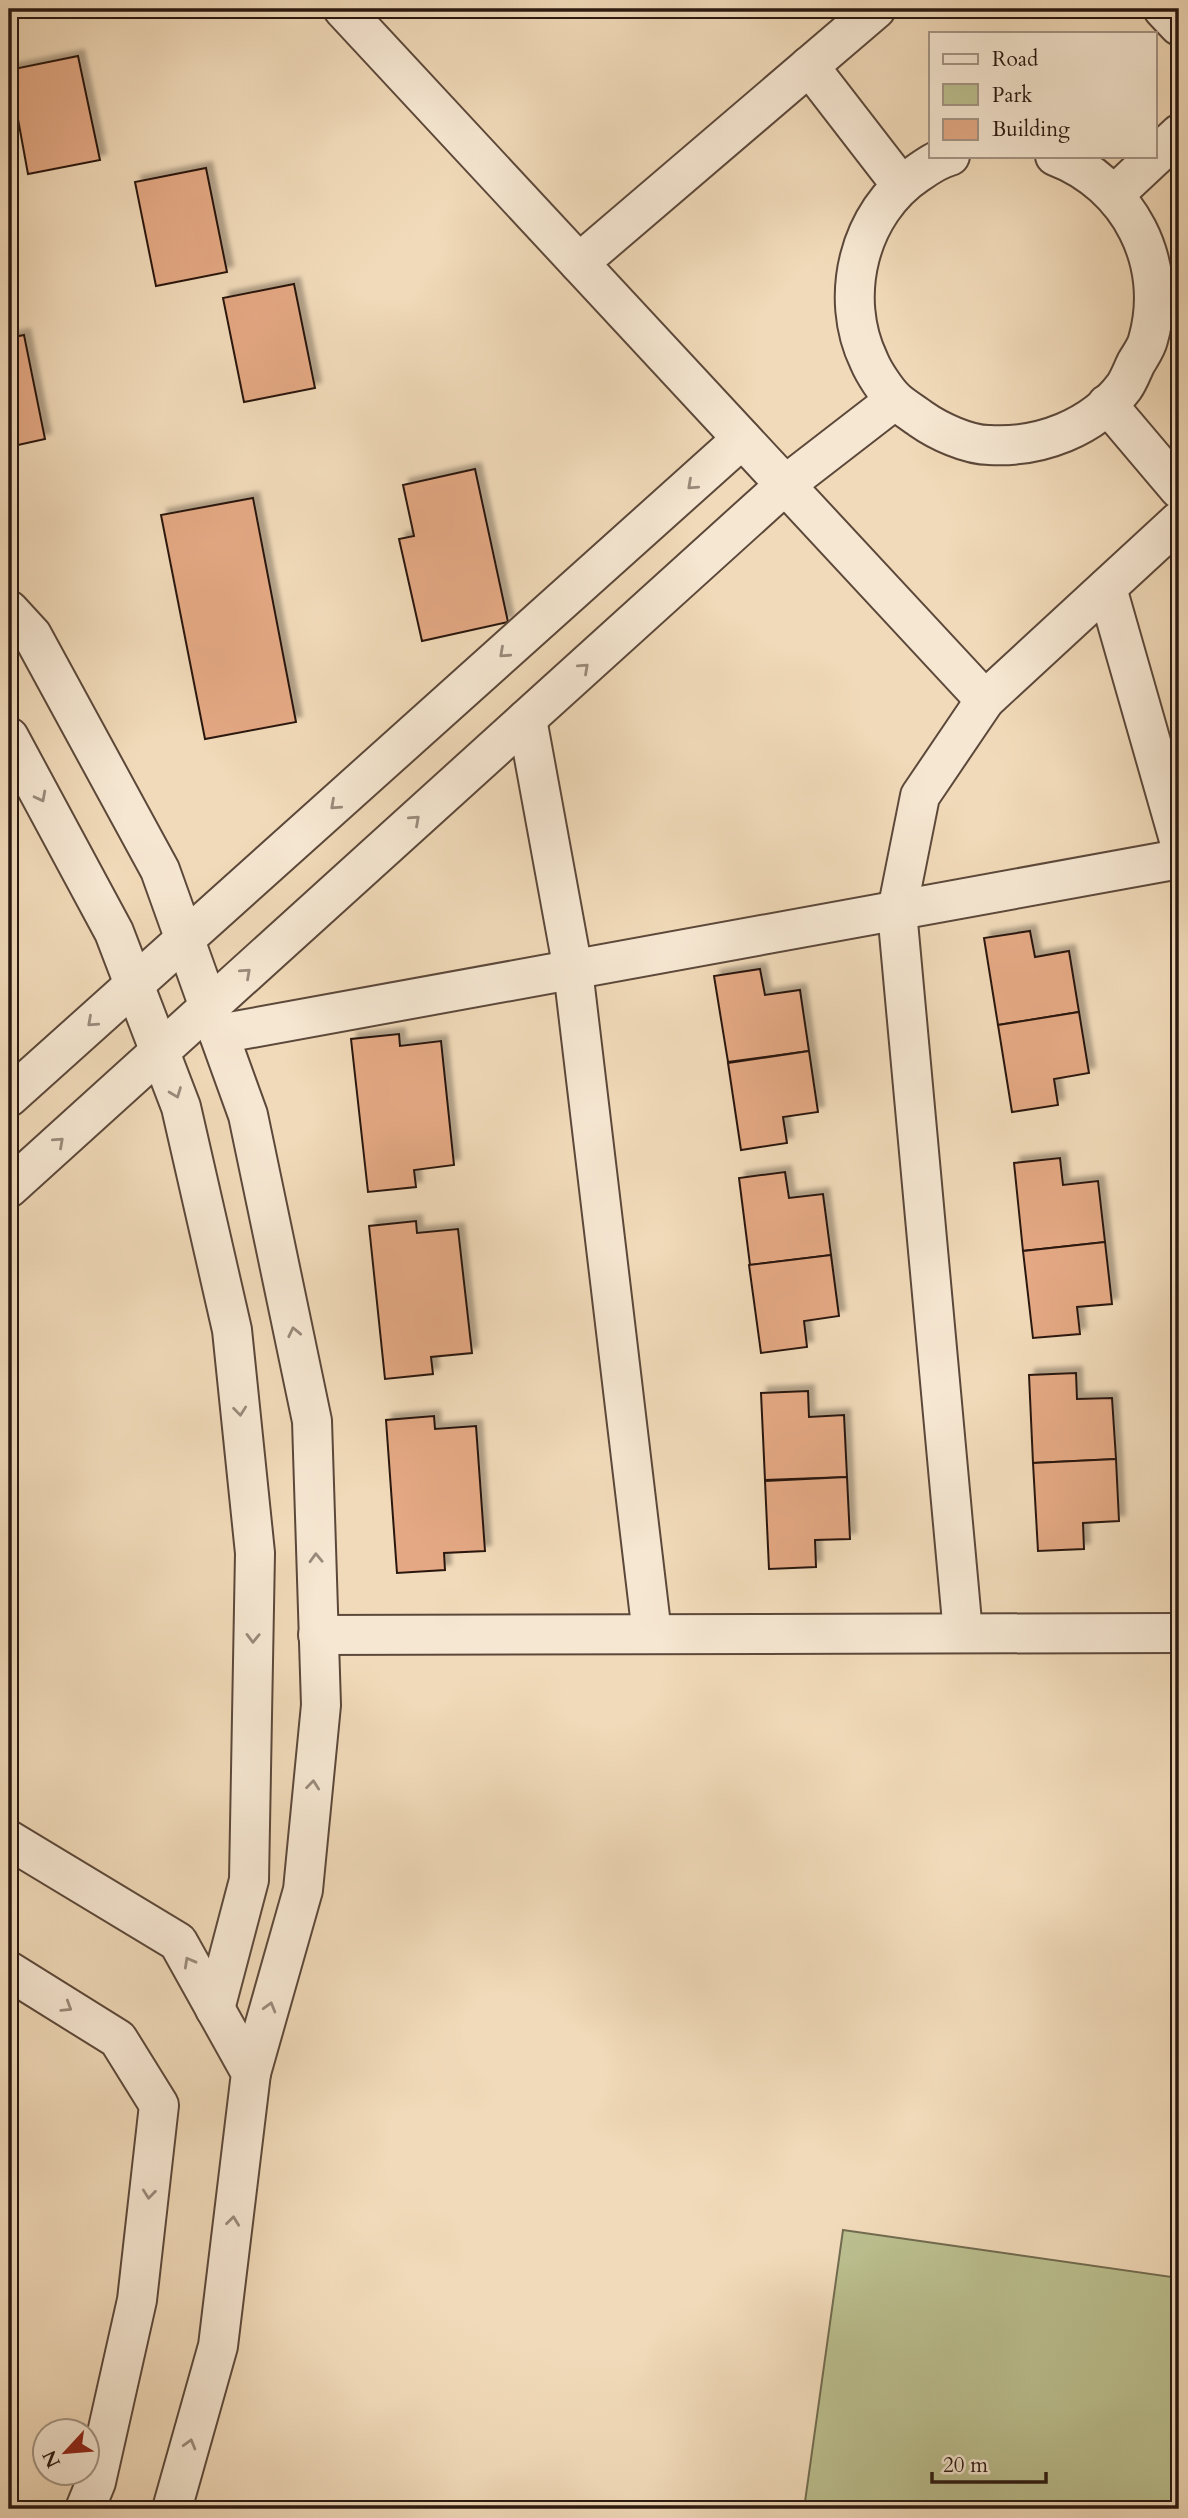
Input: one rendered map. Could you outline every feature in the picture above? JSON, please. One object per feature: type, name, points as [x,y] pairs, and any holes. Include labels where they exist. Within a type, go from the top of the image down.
[{"type":"street","points":[[343,9],[985,700]]},
{"type":"street","points":[[579,264],[876,9]]},
{"type":"street","points":[[1163,9],[1179,26]]},
{"type":"street","points":[[809,66],[901,185]]},
{"type":"street","points":[[1156,156],[1179,134]]},
{"type":"street","points":[[943,158],[901,185],[872,222],[856,267],[855,315],[869,361],[895,400],[937,431],[987,446],[1039,442],[1086,422],[1124,387],[1148,340],[1155,289],[1143,238],[1115,194],[1078,165],[1060,158]]},
{"type":"street","points":[[1115,194],[1153,158]]},
{"type":"street","points":[[9,1188],[160,1051],[214,1021],[527,719],[785,485],[895,400]]},
{"type":"street","points":[[1107,404],[1179,489]]},
{"type":"street","points":[[9,1097],[742,439]]},
{"type":"street","points":[[963,1633],[897,911],[920,796],[985,700],[1179,521]]},
{"type":"street","points":[[1107,588],[1179,840]]},
{"type":"street","points":[[9,610],[32,635],[160,870],[248,1115],[312,1421],[321,1705],[303,1890],[251,2073],[218,2346],[172,2509]]},
{"type":"street","points":[[527,719],[573,970],[652,1634]]},
{"type":"street","points":[[9,737],[114,932],[160,1051],[181,1107],[232,1330],[255,1553],[249,1880],[215,2010]]},
{"type":"street","points":[[214,1021],[573,970],[1179,859]]},
{"type":"street","points":[[318,1634],[1179,1633]]},
{"type":"street","points":[[9,1840],[178,1942],[251,2073]]},
{"type":"street","points":[[9,1971],[118,2039],[159,2105],[137,2300],[96,2482],[85,2509]]},
{"type":"green space","points":[[843,2230],[1179,2278],[1179,2509],[804,2509]]},
{"type":"building","points":[[78,56],[100,160],[28,174],[9,70]]},
{"type":"building","points":[[206,168],[227,272],[156,286],[135,182]]},
{"type":"building","points":[[294,284],[315,388],[244,402],[223,298]]},
{"type":"building","points":[[24,335],[45,439],[9,447],[9,338]]},
{"type":"building","points":[[475,469],[508,622],[422,641],[399,539],[414,536],[403,485]]},
{"type":"building","points":[[253,498],[296,722],[205,739],[161,515]]},
{"type":"building","points":[[1030,931],[1035,957],[1069,951],[1079,1012],[998,1025],[984,938]]},
{"type":"building","points":[[760,969],[765,995],[800,990],[809,1051],[728,1062],[714,976]]},
{"type":"building","points":[[1079,1012],[1089,1073],[1054,1079],[1058,1105],[1012,1112],[998,1025]]},
{"type":"building","points":[[399,1034],[400,1046],[441,1041],[454,1165],[414,1170],[416,1187],[368,1192],[351,1039]]},
{"type":"building","points":[[809,1051],[818,1112],[783,1117],[787,1143],[741,1150],[728,1063]]},
{"type":"building","points":[[1060,1158],[1063,1185],[1098,1181],[1105,1242],[1023,1251],[1014,1163]]},
{"type":"building","points":[[785,1172],[789,1198],[823,1194],[831,1255],[750,1265],[739,1178]]},
{"type":"building","points":[[416,1221],[417,1233],[458,1229],[472,1353],[431,1357],[433,1374],[385,1379],[369,1226]]},
{"type":"building","points":[[1105,1242],[1112,1304],[1077,1307],[1080,1334],[1033,1338],[1023,1251]]},
{"type":"building","points":[[831,1255],[839,1316],[804,1321],[807,1347],[761,1353],[749,1265]]},
{"type":"building","points":[[1076,1373],[1077,1399],[1112,1398],[1116,1459],[1033,1463],[1029,1375]]},
{"type":"building","points":[[808,1391],[809,1417],[844,1415],[847,1477],[765,1480],[761,1393]]},
{"type":"building","points":[[434,1416],[435,1429],[476,1426],[485,1551],[444,1553],[445,1570],[397,1573],[386,1420]]},
{"type":"building","points":[[1116,1459],[1119,1521],[1083,1523],[1084,1549],[1038,1551],[1033,1463]]},
{"type":"building","points":[[847,1477],[850,1539],[815,1540],[816,1567],[769,1569],[765,1481]]}]
